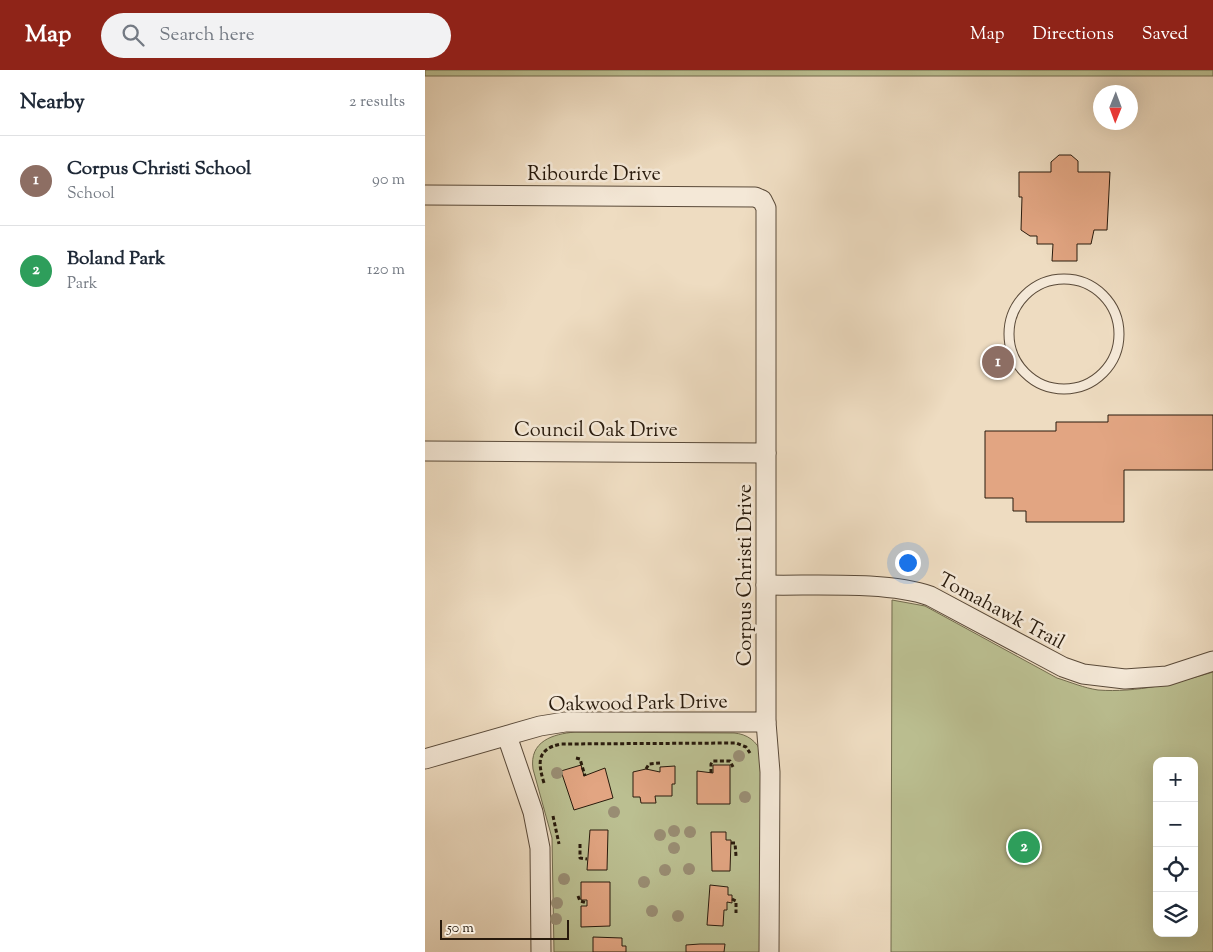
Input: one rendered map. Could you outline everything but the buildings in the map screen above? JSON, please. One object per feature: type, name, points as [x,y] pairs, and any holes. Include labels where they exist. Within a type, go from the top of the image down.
[{"type":"street","name":"Ribourde Drive","points":[[425,195],[755,197],[762,200]]},
{"type":"street","name":"Corpus Christi Drive","points":[[762,200],[766,208],[767,233],[766,586],[767,722],[770,781],[769,952]]},
{"type":"street","name":"Council Oak Drive","points":[[425,451],[766,453]]},
{"type":"street","name":"Tomahawk Trail","points":[[766,586],[889,588],[917,592],[930,596],[1063,667],[1104,678],[1167,676],[1213,661]]},
{"type":"street","name":"Oakwood Park Drive","points":[[425,759],[540,726],[578,722],[767,722]]},
{"type":"street","points":[[507,736],[533,812],[540,848],[541,952]]},
{"type":"lane","points":[[1057,279],[1071,280],[1096,289],[1110,304],[1118,322],[1119,343],[1112,362],[1099,377],[1081,387],[1061,389],[1041,384],[1024,373],[1013,356],[1008,336],[1011,316],[1021,298],[1037,285],[1057,279]]},
{"type":"path","points":[[545,786],[540,769],[541,757],[549,747],[561,744],[735,743],[745,748],[752,758]]},
{"type":"path","points":[[576,758],[580,759],[585,776]]},
{"type":"path","points":[[711,773],[711,762],[713,761],[730,761],[733,767]]},
{"type":"path","points":[[646,769],[649,764],[660,763]]},
{"type":"path","points":[[551,810],[559,850]]},
{"type":"path","points":[[731,843],[735,843],[736,856]]},
{"type":"path","points":[[580,844],[580,858],[587,859]]},
{"type":"path","points":[[578,896],[580,901],[587,903]]},
{"type":"path","points":[[732,898],[736,901],[736,913]]},
{"type":"green space","points":[[425,70],[1213,70],[1213,76],[425,76]]},
{"type":"green space","points":[[892,600],[925,606],[1057,678],[1093,689],[1112,691],[1142,689],[1213,672],[1213,952],[891,952]]},
{"type":"green space","points":[[575,732],[734,733],[747,737],[757,745],[762,754],[763,952],[554,952],[552,838],[533,769],[533,759],[535,752],[544,741],[551,737]]},
{"type":"place","name":"Corpus Christi School","points":[[998,362]]},
{"type":"place","name":"Boland Park","points":[[1024,847]]}]
